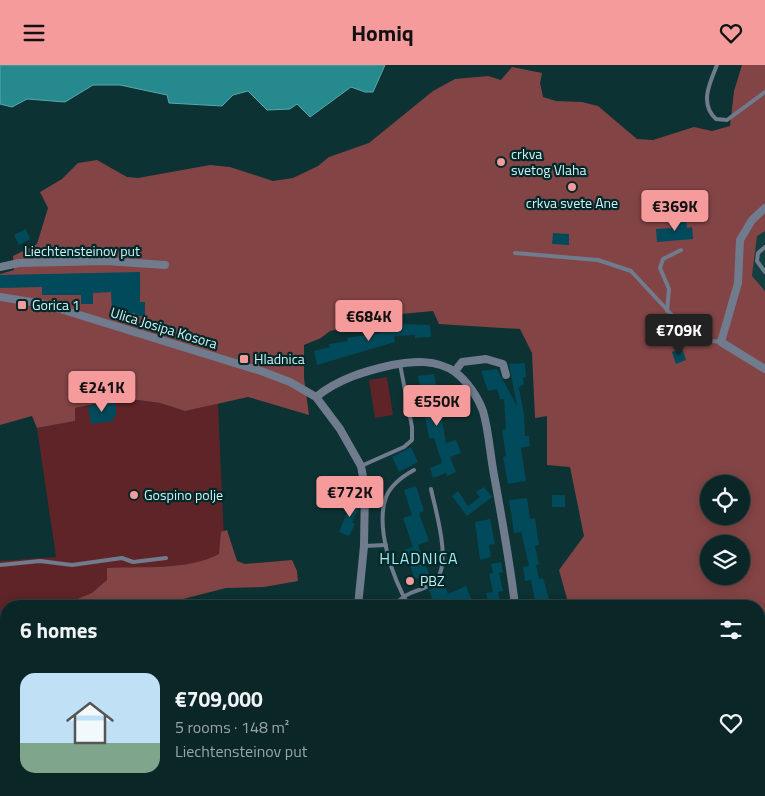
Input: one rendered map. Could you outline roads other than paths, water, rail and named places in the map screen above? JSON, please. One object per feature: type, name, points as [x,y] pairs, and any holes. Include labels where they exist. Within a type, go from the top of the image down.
[{"type":"street","points":[[765,208],[752,220],[740,240],[738,283],[721,342],[765,369]]},
{"type":"street","name":"Liechtensteinov put","points":[[0,267],[19,263],[106,261],[165,265]]},
{"type":"street","name":"Ulica Josipa Kosora","points":[[0,297],[44,304],[260,371],[290,382],[316,397],[340,429],[361,466],[365,488],[364,546],[359,600]]},
{"type":"street","points":[[455,371],[462,362],[486,359],[503,364],[506,375]]},
{"type":"street","points":[[316,397],[344,379],[400,364],[424,361],[455,371],[476,395],[483,411],[510,557],[514,600]]},
{"type":"lane","points":[[717,65],[709,86],[707,100],[708,108],[716,119],[727,120],[765,92]]},
{"type":"lane","points":[[765,247],[758,253],[758,261],[765,272]]},
{"type":"lane","points":[[666,311],[669,289],[660,269],[663,259],[681,250]]},
{"type":"lane","points":[[514,253],[598,260],[631,271],[666,311],[690,332],[704,340],[721,342]]},
{"type":"lane","points":[[361,466],[404,447],[412,440],[412,427],[400,364]]},
{"type":"lane","points":[[405,600],[386,545],[384,514],[386,497],[401,477],[414,470]]},
{"type":"lane","points":[[398,600],[402,595],[434,583],[440,574],[442,550],[431,489]]},
{"type":"lane","points":[[364,546],[386,545]]},
{"type":"lane","points":[[0,565],[40,561],[72,565],[122,558],[133,562],[166,558]]},
{"type":"water","points":[[0,65],[385,65],[373,92],[365,92],[351,87],[310,117],[297,104],[290,109],[267,110],[248,91],[233,95],[222,106],[169,103],[167,95],[120,85],[93,85],[65,102],[27,99],[12,107],[0,104]]},
{"type":"place","name":"crkva svetog Vlaha","points":[[501,162]]},
{"type":"place","name":"crkva svete Ane","points":[[572,187]]},
{"type":"place","name":"Gorica 1","points":[[22,305]]},
{"type":"place","name":"Hladnica","points":[[244,359]]},
{"type":"place","name":"Gospino polje","points":[[134,495]]},
{"type":"place","name":"PBZ","points":[[410,581]]},
{"type":"district","name":"HLADNICA","points":[[419,558]]}]
